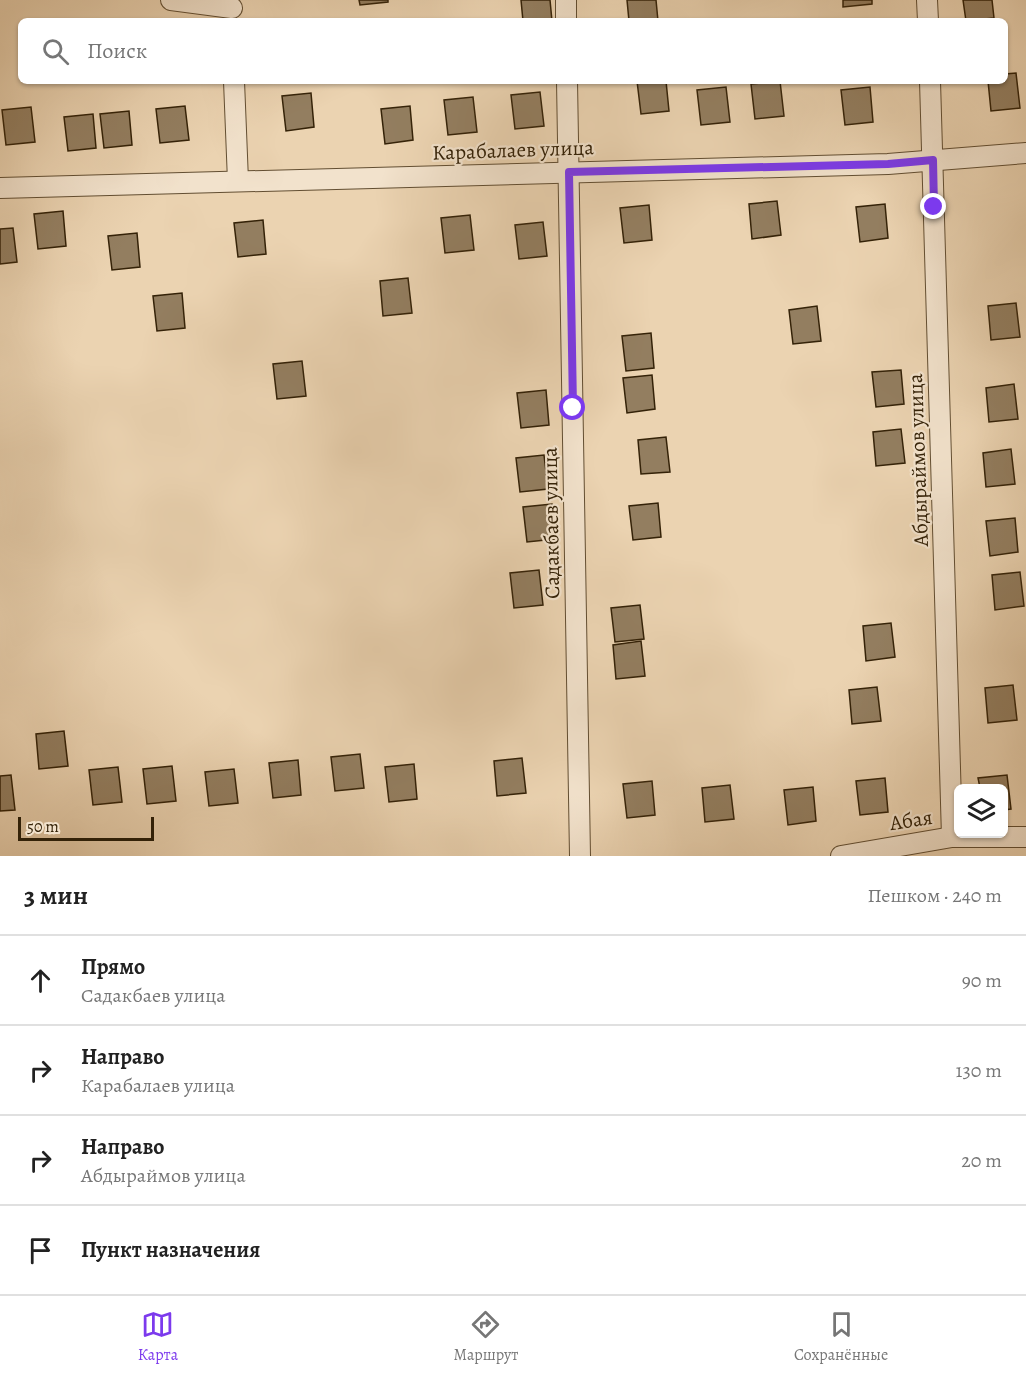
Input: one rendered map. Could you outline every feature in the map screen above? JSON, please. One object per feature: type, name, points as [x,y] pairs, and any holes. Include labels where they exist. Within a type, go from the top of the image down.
[{"type":"street","points":[[171,0],[232,10]]},
{"type":"street","points":[[566,0],[566,18]]},
{"type":"street","points":[[927,0],[928,18]]},
{"type":"street","points":[[234,84],[238,181]]},
{"type":"street","name":"Садакбаев улица","points":[[567,84],[580,856]]},
{"type":"street","name":"Абдыраймов улица","points":[[930,84],[952,837]]},
{"type":"street","name":"Карабалаев улица","points":[[0,188],[888,164],[1026,153]]},
{"type":"street","name":"Абая","points":[[841,856],[952,837],[1026,837]]},
{"type":"building","points":[[359,0],[388,0],[388,2],[360,5]]},
{"type":"building","points":[[521,0],[550,0],[552,18],[523,18]]},
{"type":"building","points":[[627,0],[656,0],[658,18],[629,18]]},
{"type":"building","points":[[843,0],[872,0],[872,4],[843,7]]},
{"type":"building","points":[[963,0],[992,0],[994,18],[966,18]]},
{"type":"building","points":[[1016,73],[1020,108],[991,111],[988,84],[1008,84],[1008,74]]},
{"type":"building","points":[[637,84],[666,84],[669,111],[641,114]]},
{"type":"building","points":[[751,84],[780,84],[784,116],[755,119]]},
{"type":"building","points":[[726,87],[730,122],[701,125],[697,90]]},
{"type":"building","points":[[870,87],[873,122],[845,125],[841,90]]},
{"type":"building","points":[[540,92],[544,126],[515,129],[511,95]]},
{"type":"building","points":[[311,93],[314,127],[286,131],[282,96]]},
{"type":"building","points":[[473,97],[477,132],[448,135],[444,100]]},
{"type":"building","points":[[185,106],[189,140],[160,143],[156,109]]},
{"type":"building","points":[[410,106],[413,140],[385,144],[381,109]]},
{"type":"building","points":[[31,107],[35,142],[6,145],[2,110]]},
{"type":"building","points":[[129,111],[132,145],[104,148],[100,114]]},
{"type":"building","points":[[93,114],[96,148],[68,151],[64,117]]},
{"type":"building","points":[[777,201],[781,235],[752,239],[749,204]]},
{"type":"building","points":[[885,204],[888,238],[860,242],[856,207]]},
{"type":"building","points":[[649,205],[652,240],[624,243],[620,208]]},
{"type":"building","points":[[63,211],[66,246],[38,249],[34,214]]},
{"type":"building","points":[[470,215],[474,250],[445,253],[441,218]]},
{"type":"building","points":[[263,220],[266,254],[238,257],[234,223]]},
{"type":"building","points":[[543,222],[547,256],[519,259],[515,225]]},
{"type":"building","points":[[13,228],[17,262],[0,264],[0,229]]},
{"type":"building","points":[[137,233],[140,267],[112,270],[108,236]]},
{"type":"building","points":[[408,278],[412,313],[383,316],[380,281]]},
{"type":"building","points":[[182,293],[185,328],[157,331],[153,296]]},
{"type":"building","points":[[1016,303],[1020,337],[991,340],[988,306]]},
{"type":"building","points":[[817,306],[821,341],[793,344],[789,310]]},
{"type":"building","points":[[651,333],[654,368],[626,371],[622,336]]},
{"type":"building","points":[[302,361],[306,396],[277,399],[273,364]]},
{"type":"building","points":[[901,370],[904,404],[876,407],[872,372]]},
{"type":"building","points":[[652,375],[655,409],[627,413],[623,378]]},
{"type":"building","points":[[1014,384],[1018,419],[989,422],[986,388]]},
{"type":"building","points":[[546,390],[549,425],[521,428],[517,393]]},
{"type":"building","points":[[901,429],[905,463],[876,466],[873,432]]},
{"type":"building","points":[[666,437],[670,472],[641,474],[638,440]]},
{"type":"building","points":[[1011,449],[1015,484],[986,487],[983,453]]},
{"type":"building","points":[[544,455],[548,489],[520,492],[516,458]]},
{"type":"building","points":[[658,503],[661,537],[633,540],[629,506]]},
{"type":"building","points":[[552,504],[555,539],[527,542],[523,507]]},
{"type":"building","points":[[1015,518],[1018,552],[990,556],[986,521]]},
{"type":"building","points":[[539,570],[543,605],[514,608],[510,573]]},
{"type":"building","points":[[1020,572],[1024,606],[995,610],[992,575]]},
{"type":"building","points":[[640,605],[644,639],[615,642],[611,608]]},
{"type":"building","points":[[891,623],[895,657],[866,661],[863,626]]},
{"type":"building","points":[[641,641],[645,676],[616,679],[613,645]]},
{"type":"building","points":[[1013,685],[1017,720],[988,723],[985,688]]},
{"type":"building","points":[[877,687],[881,721],[852,724],[849,690]]},
{"type":"building","points":[[64,731],[68,766],[39,769],[36,734]]},
{"type":"building","points":[[360,754],[364,788],[335,791],[331,757]]},
{"type":"building","points":[[522,758],[526,793],[497,796],[494,761]]},
{"type":"building","points":[[298,760],[301,795],[273,798],[269,763]]},
{"type":"building","points":[[414,764],[417,799],[389,802],[385,767]]},
{"type":"building","points":[[172,766],[176,801],[147,804],[143,769]]},
{"type":"building","points":[[118,767],[122,802],[93,805],[89,770]]},
{"type":"building","points":[[234,769],[238,803],[209,806],[205,772]]},
{"type":"building","points":[[11,775],[15,810],[0,811],[0,776]]},
{"type":"building","points":[[1007,775],[1011,809],[1008,809],[1008,784],[979,784],[978,778]]},
{"type":"building","points":[[885,778],[888,812],[860,815],[856,781]]},
{"type":"building","points":[[652,781],[655,815],[627,818],[623,784]]},
{"type":"building","points":[[730,785],[734,819],[705,822],[702,788]]},
{"type":"building","points":[[813,787],[816,821],[788,825],[784,790]]},
{"type":"route","points":[[573,408],[569,172],[888,164],[933,160],[934,207]]}]
